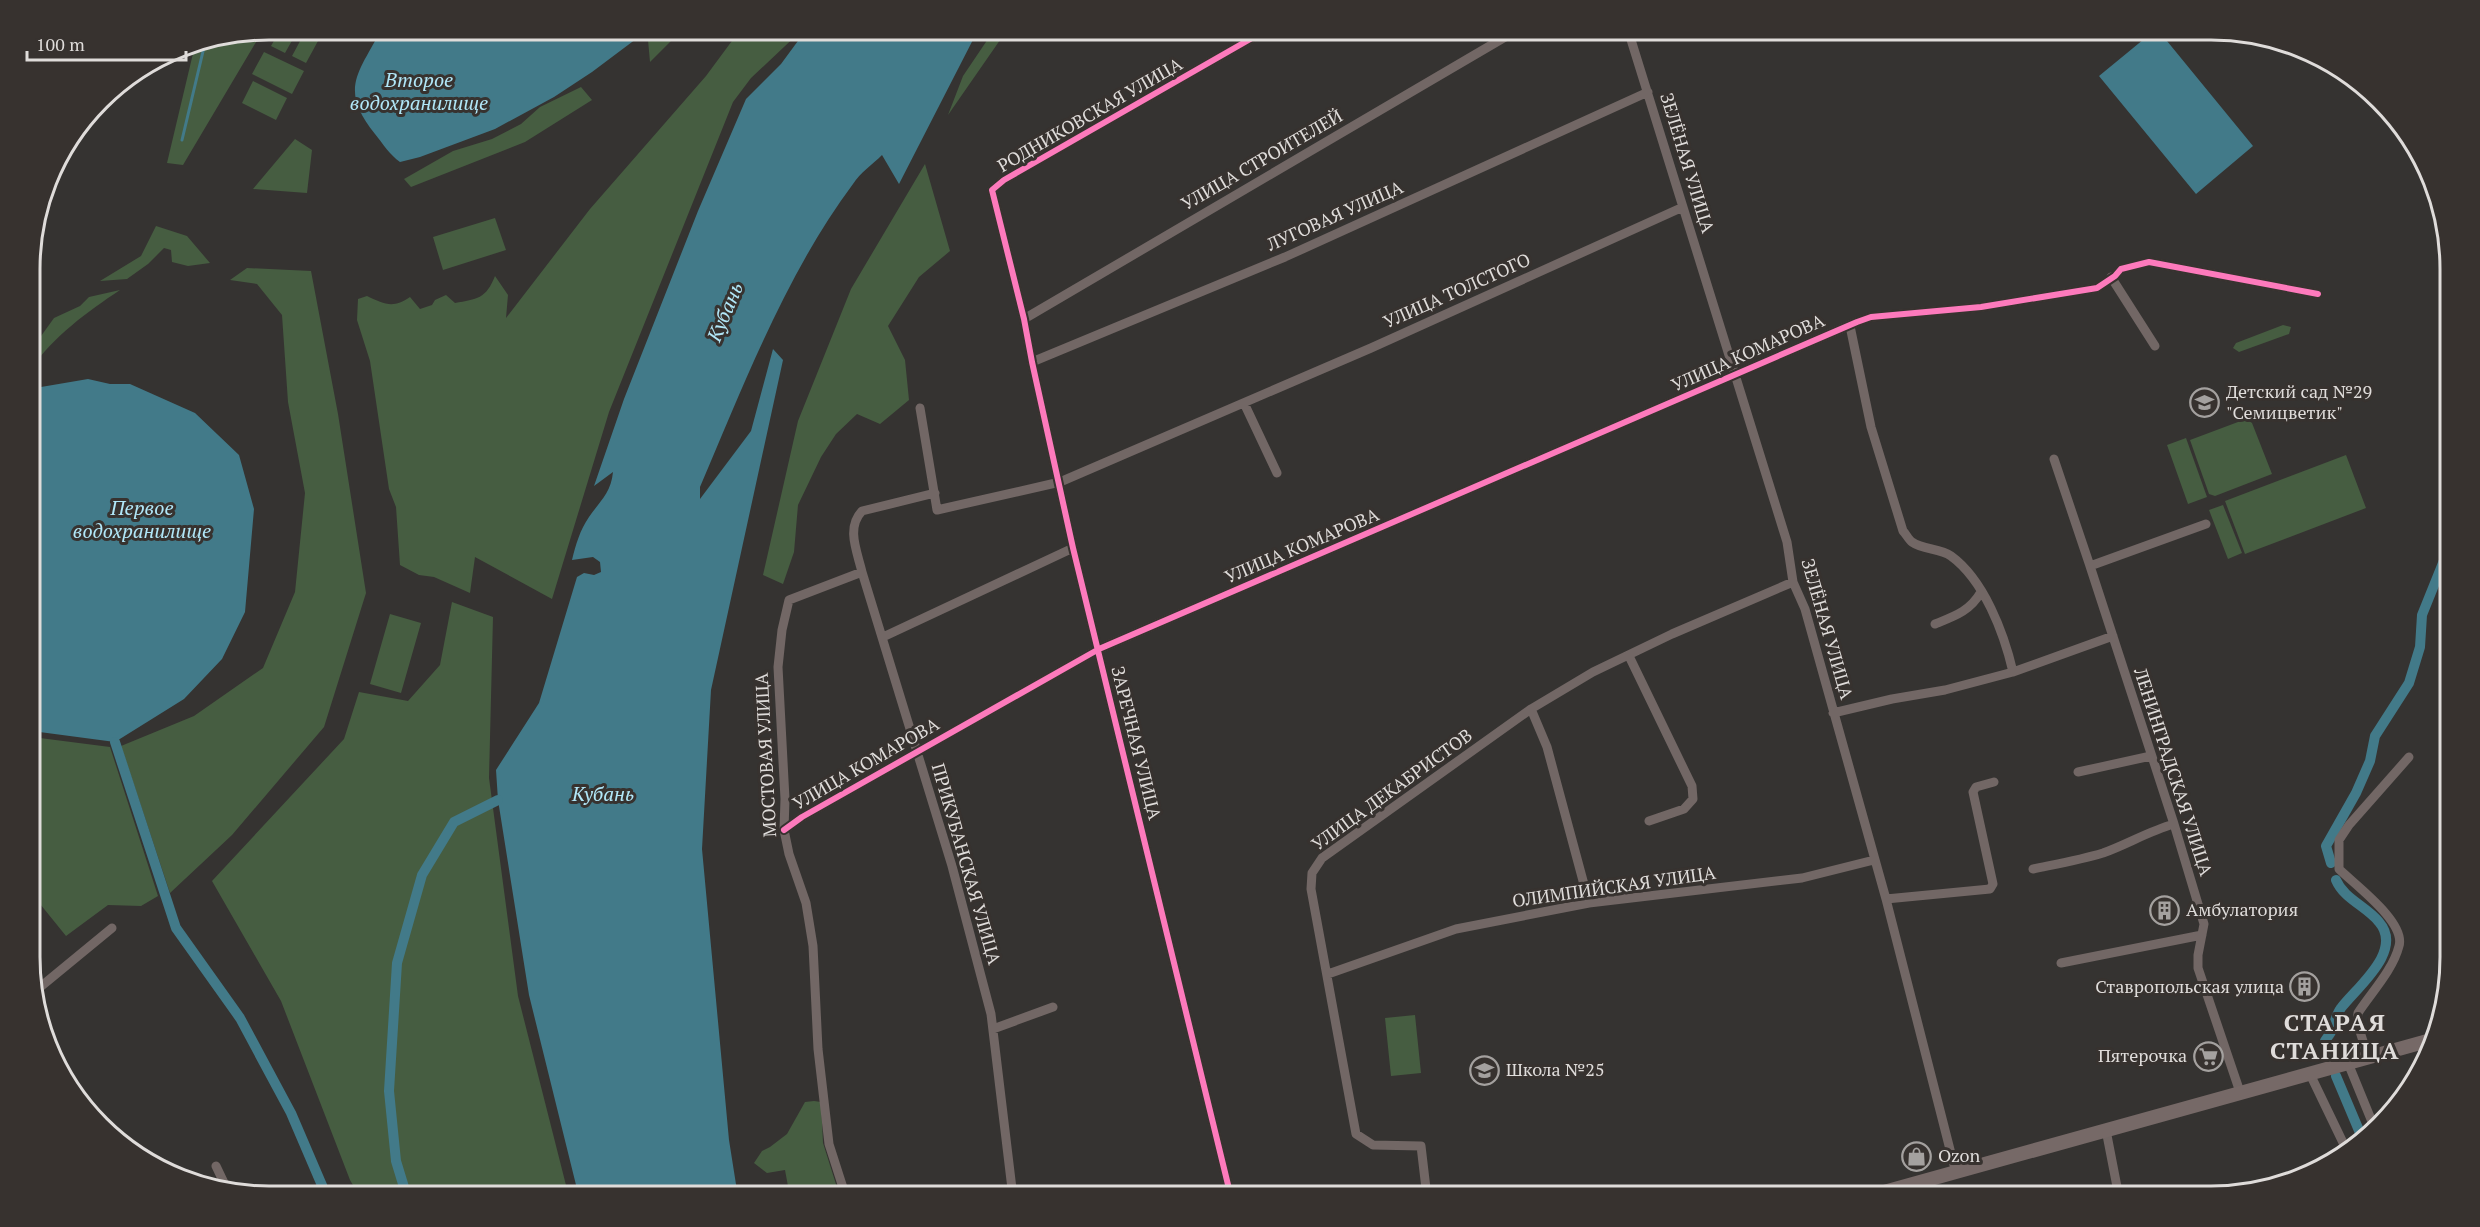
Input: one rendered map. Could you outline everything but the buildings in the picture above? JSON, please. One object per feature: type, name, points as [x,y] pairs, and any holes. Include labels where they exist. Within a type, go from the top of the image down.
[{"type":"main road","points":[[1916,1186],[2240,1092],[2423,1042]]},
{"type":"street","name":"РОДНИКОВСКАЯ УЛИЦА","points":[[992,190],[1004,180],[1249,40]]},
{"type":"street","name":"УЛИЦА СТРОИТЕЛЕЙ","points":[[1024,319],[1500,40]]},
{"type":"street","name":"ЗЕЛЁНАЯ УЛИЦА","points":[[1631,40],[1787,542],[1793,582],[1805,609],[1886,899],[1956,1173]]},
{"type":"street","name":"ЛУГОВАЯ УЛИЦА","points":[[1032,362],[1285,257],[1648,92]]},
{"type":"street","name":"ЗАРЕЧНАЯ УЛИЦА","points":[[992,190],[1024,319],[1073,548],[1228,1186]]},
{"type":"street","name":"УЛИЦА ТОЛСТОГО","points":[[935,494],[938,510],[1060,482],[1244,403],[1683,207]]},
{"type":"street","name":"УЛИЦА КОМАРОВА","points":[[784,830],[916,751],[1099,649],[1872,317],[1980,307],[2097,288],[2121,269],[2149,262],[2318,294]]},
{"type":"street","points":[[2111,277],[2155,346]]},
{"type":"street","points":[[1850,326],[1871,427],[1903,531],[1912,542],[1949,554],[1962,566],[1981,592],[2007,644],[2013,672]]},
{"type":"street","points":[[1244,403],[1276,473]]},
{"type":"street","points":[[920,408],[935,494]]},
{"type":"street","name":"ЛЕНИНГРАДСКАЯ УЛИЦА","points":[[2054,459],[2174,824],[2204,924],[2198,968],[2240,1092]]},
{"type":"street","name":"ПРИКУБАНСКАЯ УЛИЦА","points":[[935,494],[862,511],[854,520],[853,532],[862,572],[952,866],[993,1029],[1012,1186]]},
{"type":"street","points":[[2090,566],[2206,524]]},
{"type":"street","points":[[883,637],[1073,548]]},
{"type":"street","name":"МОСТОВАЯ УЛИЦА","points":[[842,1186],[829,1144],[818,1049],[813,946],[806,903],[789,854],[784,830],[785,799],[778,667],[782,630],[789,600],[862,572]]},
{"type":"street","name":"УЛИЦА ДЕКАБРИСТОВ","points":[[1426,1186],[1421,1146],[1373,1145],[1356,1134],[1311,889],[1312,873],[1322,858],[1531,709],[1593,672],[1672,634],[1793,582]]},
{"type":"street","points":[[1935,624],[1966,611],[1981,592]]},
{"type":"street","points":[[1833,713],[1892,699],[1945,690],[2013,672],[2113,636]]},
{"type":"street","points":[[1629,656],[1692,786],[1693,799],[1684,809],[1649,821]]},
{"type":"street","points":[[1531,709],[1547,747],[1589,903]]},
{"type":"street","points":[[2078,772],[2151,756]]},
{"type":"street","points":[[2368,1057],[2357,1022],[2358,1013],[2396,953],[2400,936],[2392,920],[2339,869],[2339,840],[2349,825],[2409,757]]},
{"type":"street","points":[[1886,899],[1990,889],[1993,884],[1973,792],[1976,787],[1994,782]]},
{"type":"street","points":[[2033,868],[2072,862],[2105,852],[2153,830],[2174,824]]},
{"type":"street","name":"ОЛИМПИЙСКАЯ УЛИЦА","points":[[1328,974],[1456,929],[1589,903],[1802,878],[1874,860]]},
{"type":"street","points":[[42,986],[112,928]]},
{"type":"street","points":[[2061,963],[2202,935]]},
{"type":"street","points":[[993,1029],[1053,1007]]},
{"type":"street","points":[[2345,1064],[2371,1120]]},
{"type":"street","points":[[2313,1073],[2344,1144]]},
{"type":"street","points":[[2106,1130],[2117,1186]]},
{"type":"street","points":[[216,1166],[223,1182]]},
{"type":"green space","points":[[274,40],[292,40],[285,53],[271,46]]},
{"type":"green space","points":[[301,40],[319,40],[306,63],[292,56]]},
{"type":"green space","points":[[648,40],[672,40],[650,62]]},
{"type":"green space","points":[[733,40],[791,40],[751,78],[733,102],[609,412],[552,599],[475,557],[470,593],[434,577],[419,575],[400,565],[396,507],[389,489],[370,361],[357,320],[358,299],[367,296],[393,304],[410,297],[420,309],[432,305],[435,300],[446,295],[455,303],[480,297],[492,284],[495,276],[508,295],[506,318],[590,209],[706,76]]},
{"type":"green space","points":[[987,40],[1000,40],[948,115],[963,76]]},
{"type":"green space","points":[[257,41],[183,165],[167,163],[193,54],[210,48]]},
{"type":"green space","points":[[264,52],[304,71],[292,94],[252,74]]},
{"type":"green space","points":[[253,81],[287,98],[276,120],[242,103]]},
{"type":"green space","points":[[581,87],[592,100],[525,142],[411,187],[404,179],[453,151],[492,139],[521,124],[540,107]]},
{"type":"green space","points":[[295,139],[312,150],[307,193],[253,189]]},
{"type":"green space","points":[[925,164],[950,251],[919,277],[888,326],[905,360],[909,400],[880,424],[857,414],[836,434],[821,457],[798,505],[794,552],[783,584],[763,575],[798,421],[851,289]]},
{"type":"green space","points":[[495,218],[506,250],[443,270],[433,237]]},
{"type":"green space","points":[[156,226],[187,236],[210,263],[188,266],[172,262],[171,250],[164,248],[148,264],[127,279],[100,281],[141,256]]},
{"type":"green space","points":[[247,268],[311,271],[338,414],[366,593],[324,727],[232,835],[170,893],[121,746],[194,716],[263,668],[295,592],[305,493],[288,402],[282,315],[257,284],[230,280]]},
{"type":"green space","points":[[120,290],[72,325],[40,357],[40,337],[54,318],[80,306],[89,297]]},
{"type":"green space","points":[[2283,325],[2291,327],[2289,334],[2239,352],[2233,348],[2236,343]]},
{"type":"green space","points":[[2246,419],[2252,423],[2272,474],[2215,496],[2209,494],[2190,440]]},
{"type":"green space","points":[[2186,438],[2207,497],[2188,504],[2167,445]]},
{"type":"green space","points":[[2346,455],[2366,508],[2245,554],[2225,501]]},
{"type":"green space","points":[[2223,505],[2242,553],[2228,559],[2209,510]]},
{"type":"green space","points":[[452,602],[493,617],[489,778],[518,996],[566,1186],[354,1186],[281,1001],[212,881],[344,739],[359,692],[408,701],[440,665]]},
{"type":"green space","points":[[390,614],[421,623],[401,693],[370,684]]},
{"type":"green space","points":[[40,738],[110,747],[158,896],[141,906],[108,905],[66,936],[40,904]]},
{"type":"green space","points":[[1415,1015],[1421,1073],[1391,1076],[1385,1018]]},
{"type":"green space","points":[[805,1102],[821,1102],[823,1143],[837,1186],[788,1186],[785,1170],[767,1173],[754,1163],[762,1151],[787,1134]]},
{"type":"water","name":"Второе водохранилище","points":[[375,40],[635,40],[554,97],[495,129],[420,157],[400,162],[387,149],[364,118],[358,105],[355,93],[356,82],[365,58]]},
{"type":"water","name":"Кубань","points":[[799,40],[973,40],[899,184],[882,155],[856,180],[807,254],[768,331],[700,487],[700,499],[751,431],[773,349],[783,360],[711,690],[702,849],[729,1140],[736,1186],[576,1186],[529,995],[498,800],[496,770],[539,703],[577,577],[584,573],[594,575],[601,572],[600,562],[593,557],[572,560],[583,527],[610,486],[613,472],[594,486],[624,399],[698,211],[746,99],[781,64]]},
{"type":"water","points":[[2143,40],[2166,40],[2253,146],[2196,194],[2099,76]]},
{"type":"water","name":"Первое водохранилище","points":[[88,379],[110,384],[130,384],[195,413],[239,455],[254,509],[245,612],[222,659],[184,699],[115,742],[40,732],[41,387]]},
{"type":"waterway","points":[[182,140],[203,50]]},
{"type":"waterway","points":[[2331,863],[2326,846],[2356,793],[2370,761],[2375,736],[2409,683],[2420,647],[2422,615],[2440,570]]},
{"type":"waterway","points":[[115,742],[176,928],[240,1018],[291,1113],[322,1186]]},
{"type":"waterway","points":[[404,1186],[396,1161],[389,1091],[397,963],[422,875],[454,822],[498,800]]},
{"type":"waterway","points":[[2329,1058],[2325,1041],[2338,1013],[2375,968],[2386,945],[2385,933],[2379,922],[2344,892],[2336,880]]},
{"type":"waterway","points":[[2336,1076],[2359,1131]]},
{"type":"cycle path","points":[[1228,1186],[1073,548],[1024,319],[992,190],[1004,180],[1249,40]]},
{"type":"cycle path","points":[[784,830],[802,817],[1099,649],[1871,317],[1981,307],[2097,288],[2121,269],[2149,262],[2318,294]]},
{"type":"place","name":"Детский сад №29 \"Семицветик\"","points":[[2205,402]]},
{"type":"place","name":"Амбулатория","points":[[2165,910]]},
{"type":"place","name":"Ставропольская улица","points":[[2305,987]]},
{"type":"place","name":"Пятерочка","points":[[2208,1056]]},
{"type":"place","name":"Школа №25","points":[[1485,1070]]},
{"type":"place","name":"Ozon","points":[[1917,1156]]},
{"type":"district","name":"СТАРАЯ СТАНИЦА","points":[[2335,1037]]}]
